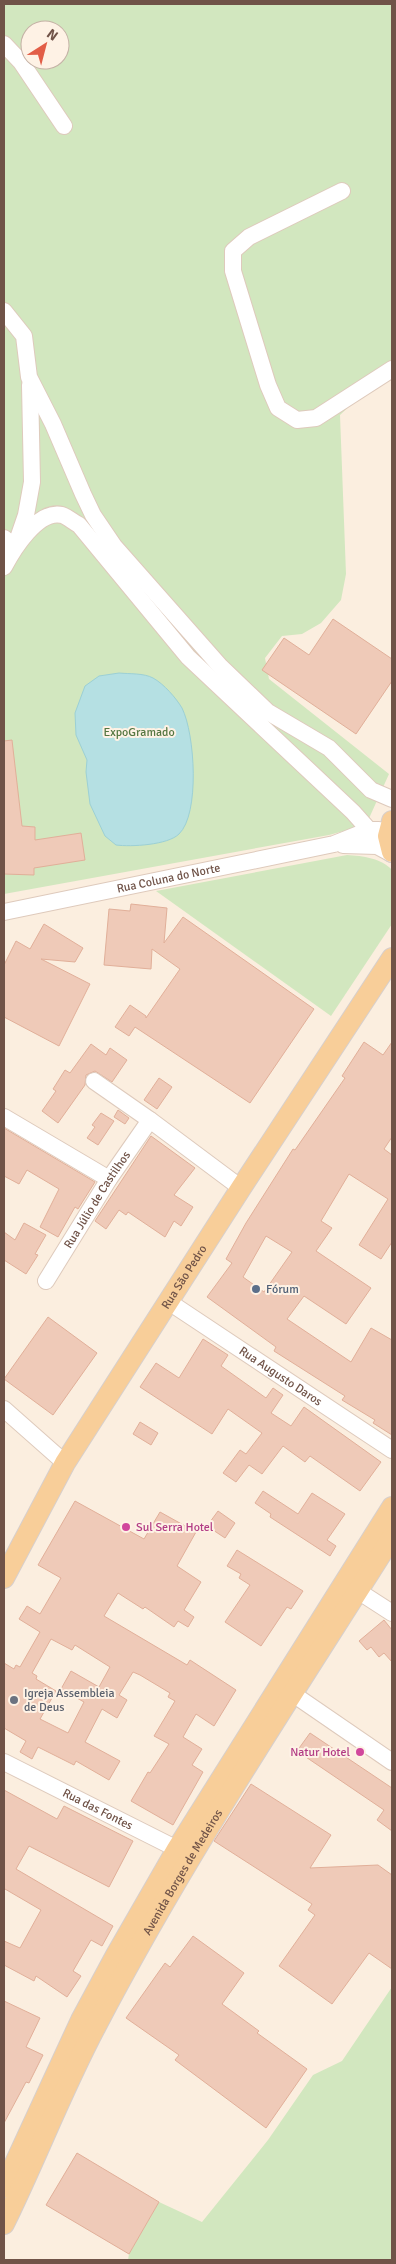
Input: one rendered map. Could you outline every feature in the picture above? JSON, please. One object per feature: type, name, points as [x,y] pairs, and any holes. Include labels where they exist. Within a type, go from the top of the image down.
[{"type":"main road","name":"Rua São Pedro","points":[[375,982],[392,951]]},
{"type":"main road","name":"Rua São Pedro","points":[[4,1578],[65,1463],[170,1302],[241,1188],[392,958]]},
{"type":"main road","name":"Avenida Borges de Medeiros","points":[[4,2187],[123,1959],[185,1853],[245,1757],[285,1698],[392,1507]]},
{"type":"main road","name":"Avenida Borges de Medeiros","points":[[312,1648],[358,1591],[392,1537]]},
{"type":"main road","name":"Avenida Borges de Medeiros","points":[[4,2224],[88,2024]]},
{"type":"street","points":[[4,44],[21,62],[64,126]]},
{"type":"street","points":[[342,191],[248,237],[233,251],[233,271],[268,384],[278,408],[297,420],[316,418],[388,374]]},
{"type":"street","points":[[4,311],[24,336],[29,378],[32,482],[26,515],[9,543],[4,567]]},
{"type":"street","points":[[29,378],[53,424],[93,515],[114,546],[220,666],[268,712],[329,748],[371,790],[392,799]]},
{"type":"street","points":[[9,543],[48,516],[60,515],[79,525],[153,617],[221,689],[353,812],[368,830],[391,838]]},
{"type":"street","points":[[153,617],[167,607]]},
{"type":"street","name":"Rua Coluna do Norte","points":[[4,912],[334,844],[368,830]]},
{"type":"street","name":"Rua Coluna do Norte","points":[[334,844],[377,846],[391,838]]},
{"type":"street","points":[[94,1081],[241,1188]]},
{"type":"street","points":[[4,1116],[108,1179]]},
{"type":"street","name":"Rua Júlio de Castilhos","points":[[46,1281],[108,1179],[150,1120]]},
{"type":"street","name":"Rua Augusto Daros","points":[[170,1302],[392,1450]]},
{"type":"street","points":[[4,1410],[65,1463]]},
{"type":"street","points":[[358,1591],[392,1613]]},
{"type":"street","points":[[285,1698],[392,1762]]},
{"type":"street","name":"Rua das Fontes","points":[[4,1762],[185,1853]]},
{"type":"green space","name":"ExpoGramado","points":[[4,4],[392,4],[392,369],[380,377],[340,415],[346,574],[341,600],[321,623],[302,634],[282,636],[265,658],[269,679],[389,774],[366,825],[329,835],[4,894]]},
{"type":"green space","points":[[347,855],[377,860],[392,870],[392,924],[331,1016],[156,891]]},
{"type":"green space","points":[[392,1987],[392,2260],[128,2260],[129,2254],[159,2202],[202,2222],[268,2140],[313,2075],[342,2061]]},
{"type":"water","points":[[119,673],[145,675],[153,678],[165,687],[176,700],[182,708],[186,720],[192,754],[193,792],[186,824],[179,834],[167,841],[131,846],[116,845],[105,836],[90,804],[86,772],[87,760],[76,735],[75,713],[85,686],[99,676]]},
{"type":"building","points":[[333,619],[392,659],[392,681],[356,734],[262,670],[284,638],[309,655]]},
{"type":"building","points":[[12,740],[22,826],[35,827],[35,840],[81,833],[85,860],[34,868],[34,875],[4,874],[4,741]]},
{"type":"building","points":[[131,904],[167,908],[164,943],[183,917],[314,1009],[250,1103],[135,1027],[129,1036],[115,1027],[130,1005],[146,1016],[146,1018],[180,969],[152,949],[151,969],[104,965],[109,909],[130,911]]},
{"type":"building","points":[[44,924],[83,948],[75,962],[41,959],[90,984],[59,1046],[4,1017],[4,965],[16,941],[30,949]]},
{"type":"building","points":[[364,1042],[383,1055],[392,1042],[392,1137],[384,1149],[392,1155],[392,1242],[381,1259],[359,1245],[388,1199],[349,1174],[321,1221],[332,1228],[316,1251],[371,1288],[346,1324],[304,1296],[287,1319],[351,1362],[371,1328],[392,1340],[392,1435],[373,1423],[375,1420],[342,1400],[345,1396],[274,1351],[276,1347],[207,1297],[232,1263],[226,1259],[246,1223],[293,1149],[295,1150],[345,1078],[342,1076]],"holes":[[[266,1236],[292,1252],[264,1292],[243,1277]]]},
{"type":"building","points":[[91,1044],[106,1055],[110,1048],[127,1060],[112,1082],[95,1071],[86,1075],[85,1085],[58,1123],[42,1111],[56,1091],[53,1089],[65,1070],[70,1073]]},
{"type":"building","points":[[159,1078],[172,1087],[157,1109],[144,1100]]},
{"type":"building","points":[[118,1110],[129,1118],[125,1124],[114,1117]]},
{"type":"building","points":[[101,1113],[114,1121],[98,1145],[87,1138],[95,1127],[92,1125]]},
{"type":"building","points":[[4,1128],[95,1182],[78,1209],[75,1207],[58,1237],[40,1227],[59,1189],[27,1170],[19,1184],[4,1176]]},
{"type":"building","points":[[151,1136],[195,1168],[174,1195],[193,1207],[181,1226],[174,1221],[165,1237],[128,1212],[126,1215],[119,1210],[106,1229],[95,1221]]},
{"type":"building","points":[[24,1223],[46,1235],[35,1254],[38,1255],[26,1274],[4,1260],[4,1232],[15,1240]]},
{"type":"building","points":[[48,1317],[97,1353],[53,1415],[4,1379]]},
{"type":"building","points":[[203,1339],[228,1355],[221,1366],[266,1398],[273,1388],[283,1395],[271,1413],[291,1426],[304,1407],[381,1462],[360,1491],[310,1456],[305,1462],[283,1446],[262,1474],[249,1465],[236,1482],[223,1473],[240,1450],[246,1454],[262,1433],[228,1409],[212,1434],[140,1387],[156,1363],[179,1378]]},
{"type":"building","points":[[140,1422],[158,1433],[151,1445],[133,1434]]},
{"type":"building","points":[[263,1491],[298,1514],[312,1493],[345,1514],[327,1540],[336,1546],[330,1556],[270,1517],[271,1514],[255,1503]]},
{"type":"building","points":[[75,1501],[144,1539],[160,1512],[196,1532],[177,1566],[201,1582],[184,1610],[194,1617],[188,1627],[178,1621],[174,1627],[145,1607],[143,1609],[118,1593],[104,1616],[187,1665],[190,1660],[236,1690],[214,1726],[196,1714],[183,1737],[202,1749],[192,1765],[203,1772],[173,1825],[131,1801],[148,1772],[150,1773],[169,1744],[154,1736],[175,1701],[168,1697],[170,1693],[140,1675],[133,1672],[119,1695],[127,1700],[117,1718],[102,1709],[85,1742],[120,1761],[109,1780],[76,1761],[74,1765],[38,1747],[32,1759],[20,1752],[26,1741],[4,1728],[4,1663],[14,1669],[16,1665],[20,1667],[40,1632],[19,1619],[27,1606],[40,1614],[61,1578],[38,1565]],"holes":[[[51,1639],[72,1650],[75,1645],[110,1667],[99,1687],[71,1671],[61,1689],[84,1702],[68,1733],[40,1719],[56,1691],[36,1679],[37,1676],[32,1673]]]},
{"type":"building","points":[[218,1511],[235,1523],[225,1538],[207,1526]]},
{"type":"building","points":[[237,1550],[303,1591],[291,1609],[287,1607],[261,1646],[225,1622],[250,1585],[239,1578],[241,1574],[227,1566]]},
{"type":"building","points":[[384,1620],[392,1630],[392,1662],[384,1653],[379,1657],[371,1647],[367,1650],[359,1641]]},
{"type":"building","points":[[310,1733],[392,1788],[392,1831],[377,1820],[384,1810],[297,1751]]},
{"type":"building","points":[[251,1784],[331,1835],[310,1868],[378,1865],[392,1875],[392,1969],[369,1953],[332,2004],[279,1966],[315,1915],[308,1910],[312,1904],[214,1841]]},
{"type":"building","points":[[4,1790],[57,1819],[64,1806],[133,1841],[109,1887],[29,1846],[16,1869],[113,1926],[102,1946],[91,1940],[73,1971],[81,1976],[67,1997],[36,1976],[34,1981],[4,1965],[4,1941],[20,1948],[41,1910],[5,1889],[4,1892]]},
{"type":"building","points":[[193,1936],[244,1973],[222,2004],[259,2031],[257,2033],[307,2069],[266,2128],[175,2060],[179,2055],[126,2018],[165,1963],[170,1967]]},
{"type":"building","points":[[4,2001],[40,2018],[26,2047],[43,2055],[29,2083],[26,2082],[4,2123]]},
{"type":"building","points":[[77,2153],[159,2202],[129,2254],[46,2205]]},
{"type":"place","name":"Fórum","points":[[256,1289]]},
{"type":"place","name":"Sul Serra Hotel","points":[[126,1527]]},
{"type":"place","name":"Igreja Assembleia de Deus","points":[[14,1700]]},
{"type":"place","name":"Natur Hotel","points":[[360,1752]]}]
